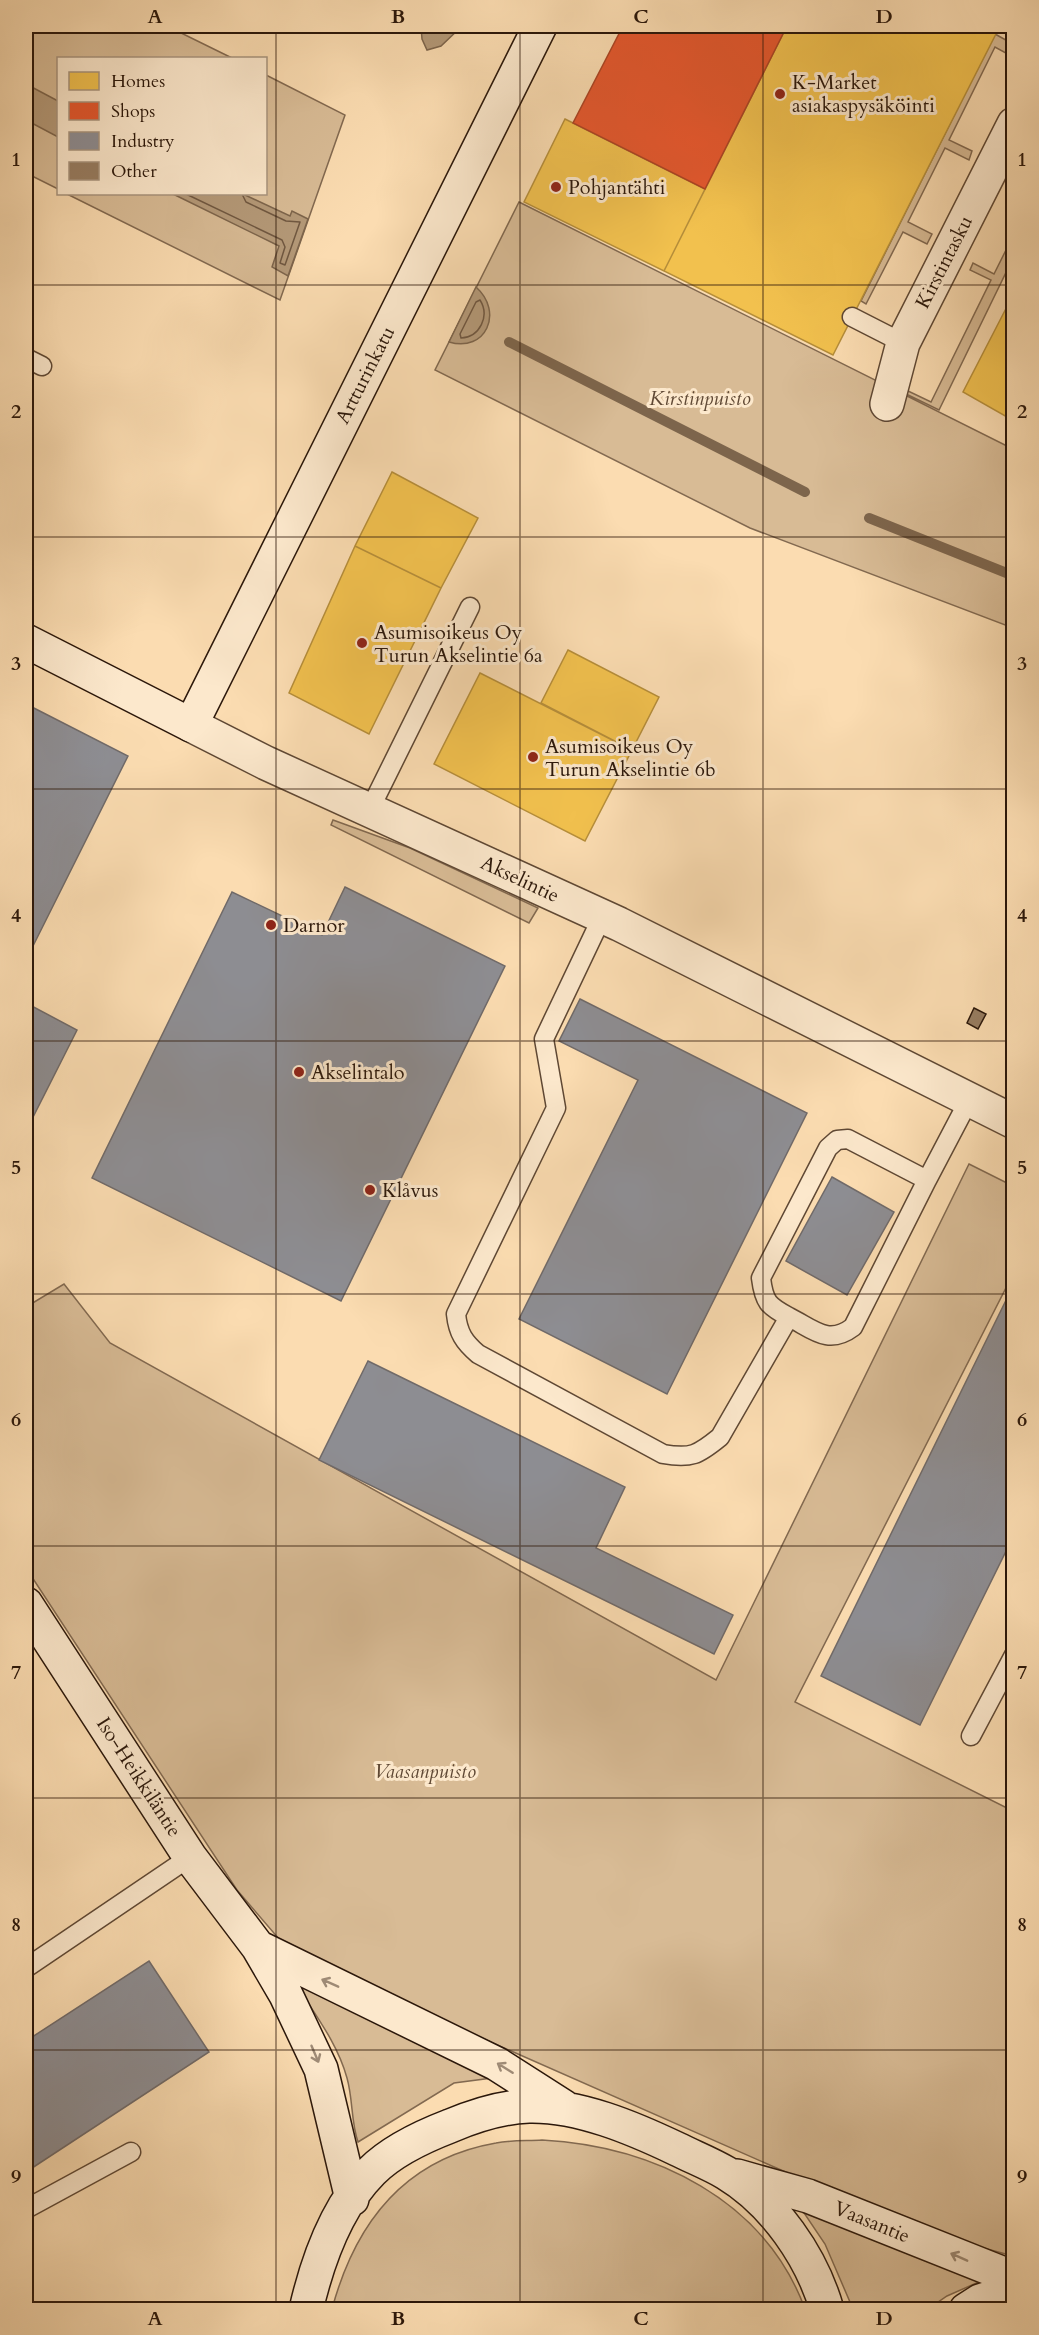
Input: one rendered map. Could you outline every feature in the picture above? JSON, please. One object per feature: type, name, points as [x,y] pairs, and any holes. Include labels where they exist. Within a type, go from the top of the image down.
[{"type":"street","name":"Artturinkatu","points":[[190,725],[540,26]]},
{"type":"street","name":"Kirstintasku","points":[[887,404],[903,343],[1012,131]]},
{"type":"street","name":"Akselintie","points":[[26,641],[190,725],[369,811],[602,916],[1014,1122]]},
{"type":"street","name":"Iso-Heikkiläntie","points":[[26,1604],[190,1857],[258,1947],[286,1995],[321,2069],[352,2199]]},
{"type":"street","name":"Iso-Heikkiläntie","points":[[258,1947],[497,2064],[572,2111]]},
{"type":"street","points":[[306,2310],[322,2254],[352,2199],[372,2171],[392,2155],[471,2117],[531,2106],[572,2111],[645,2134],[727,2174],[762,2203],[787,2232],[805,2258],[821,2289],[827,2310]]},
{"type":"street","name":"Vaasantie","points":[[727,2174],[808,2196],[1014,2278]]},
{"type":"street","points":[[966,2310],[980,2301],[1014,2290]]},
{"type":"lane","points":[[852,317],[903,343]]},
{"type":"lane","points":[[26,358],[42,366]]},
{"type":"lane","points":[[369,811],[470,607]]},
{"type":"lane","points":[[602,916],[544,1039],[556,1108],[456,1314],[464,1341],[478,1354],[663,1454],[685,1457],[702,1452],[720,1437],[789,1317]]},
{"type":"lane","points":[[927,1180],[848,1139],[837,1140],[828,1148],[761,1278],[763,1294],[770,1307],[828,1337],[840,1336],[853,1327],[969,1100]]},
{"type":"lane","points":[[971,1736],[1014,1655]]},
{"type":"lane","points":[[26,1968],[190,1857]]},
{"type":"lane","points":[[26,2209],[131,2152]]},
{"type":"green space","points":[[26,26],[167,26],[230,57],[57,57],[57,188],[26,173]]},
{"type":"green space","points":[[995,34],[1013,44],[1013,57],[995,47],[949,140],[972,151],[969,160],[945,148],[908,222],[932,234],[927,244],[903,232],[866,304],[861,301]]},
{"type":"green space","points":[[267,76],[345,115],[280,300],[69,195],[267,195]]},
{"type":"green space","name":"Kirstinpuisto","points":[[519,202],[1013,449],[1013,628],[750,528],[435,370]]},
{"type":"green space","points":[[1013,236],[1013,258],[939,410],[904,393],[906,390],[931,402],[991,280],[970,270],[973,263],[994,274]]},
{"type":"green space","points":[[333,820],[410,848],[538,908],[529,923],[331,825]]},
{"type":"green space","name":"Vaasanpuisto","points":[[969,1164],[1013,1186],[1013,1274],[795,1702],[1013,1811],[1013,2256],[917,2230],[314,1964],[279,1939],[237,1890],[26,1568],[26,1307],[64,1284],[110,1343],[716,1680]]},
{"type":"green space","points":[[301,1984],[492,2078],[454,2083],[358,2142],[349,2086],[343,2066],[326,2032],[299,1989]]},
{"type":"green space","points":[[542,2140],[584,2145],[625,2154],[664,2167],[700,2186],[734,2209],[763,2237],[787,2271],[805,2309],[332,2309],[354,2249],[388,2200],[410,2180],[435,2164],[463,2151],[502,2142]]},
{"type":"green space","points":[[798,2204],[981,2281],[947,2296],[928,2309],[853,2309],[825,2244]]},
{"type":"green space","points":[[26,2306],[171,2309],[26,2310]]},
{"type":"water","points":[[421,26],[462,26],[441,46],[427,50],[422,39]]},
{"type":"water","points":[[26,84],[57,100],[57,136],[26,120]]},
{"type":"water","points":[[175,195],[245,195],[290,216],[292,211],[308,219],[288,276],[272,267],[279,246]]},
{"type":"water","points":[[476,287],[489,308],[490,318],[487,328],[473,342],[462,344],[449,342]]},
{"type":"building: Homes","points":[[787,26],[1000,26],[833,355],[664,271]]},
{"type":"building: Homes","points":[[565,119],[705,189],[664,271],[524,202]]},
{"type":"building: Homes","points":[[1014,293],[1014,421],[963,392]]},
{"type":"building: Homes","points":[[392,472],[478,518],[441,588],[355,546]]},
{"type":"building: Homes","name":"Asumisoikeus Oy Turun Akselintie 6a","points":[[355,546],[441,588],[369,734],[289,693]]},
{"type":"building: Homes","points":[[568,650],[659,697],[632,750],[541,703]]},
{"type":"building: Homes","name":"Asumisoikeus Oy Turun Akselintie 6b","points":[[480,673],[632,750],[585,841],[434,764]]},
{"type":"building: Shops","points":[[623,26],[787,26],[705,189],[573,123]]},
{"type":"building: Industry","points":[[26,704],[128,756],[26,960]]},
{"type":"building: Industry","name":"Akselintalo","points":[[345,887],[505,966],[341,1301],[92,1178],[232,892],[322,935]]},
{"type":"building: Industry","points":[[580,999],[807,1113],[667,1394],[519,1319],[638,1080],[559,1041]]},
{"type":"building: Industry","points":[[26,1003],[77,1030],[27,1129],[26,1129]]},
{"type":"building: Industry","points":[[832,1177],[894,1212],[847,1295],[786,1261]]},
{"type":"building: Industry","points":[[1014,1284],[1014,1535],[920,1725],[821,1676]]},
{"type":"building: Industry","points":[[368,1361],[625,1487],[596,1548],[733,1615],[714,1654],[319,1460]]},
{"type":"building: Industry","points":[[149,1961],[209,2052],[26,2172],[26,2041]]},
{"type":"building: Other","points":[[974,1008],[986,1014],[978,1029],[967,1023]]},
{"type":"waterway","points":[[509,342],[805,492]]},
{"type":"waterway","points":[[869,518],[1014,576]]},
{"type":"place","name":"K-Market asiakaspysäköinti","points":[[780,94]]},
{"type":"place","name":"Pohjantähti","points":[[556,187]]},
{"type":"place","name":"Asumisoikeus Oy Turun Akselintie 6a","points":[[362,643]]},
{"type":"place","name":"Asumisoikeus Oy Turun Akselintie 6b","points":[[533,757]]},
{"type":"place","name":"Darnor","points":[[271,925]]},
{"type":"place","name":"Akselintalo","points":[[299,1072]]},
{"type":"place","name":"Klåvus","points":[[370,1190]]}]
